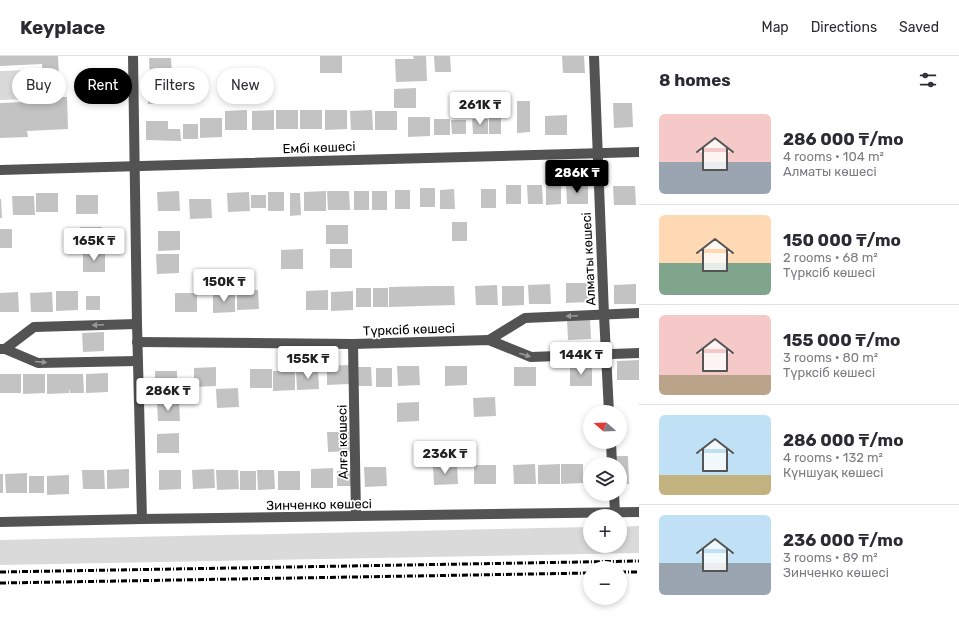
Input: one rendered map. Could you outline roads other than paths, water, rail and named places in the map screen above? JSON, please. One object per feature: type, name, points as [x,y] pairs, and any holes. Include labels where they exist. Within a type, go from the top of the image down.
[{"type":"street","points":[[133,56],[136,324],[142,519]]},
{"type":"street","name":"Алматы көшесі","points":[[594,56],[596,152],[609,405]]},
{"type":"street","name":"Ембі көшесі","points":[[0,170],[596,152],[639,152]]},
{"type":"street","name":"Түрксіб көшесі","points":[[489,340],[525,318],[639,314]]},
{"type":"street","points":[[3,349],[34,327],[136,324]]},
{"type":"street","name":"Түрксіб көшесі","points":[[137,342],[353,344],[489,340],[528,356],[639,354]]},
{"type":"street","name":"Алға көшесі","points":[[353,344],[356,516]]},
{"type":"street","points":[[3,349],[38,363],[138,361]]},
{"type":"street","name":"Зинченко көшесі","points":[[0,522],[583,512]]},
{"type":"street","name":"Зинченко көшесі","points":[[627,512],[639,512]]},
{"type":"railway","points":[[0,572],[639,561]]},
{"type":"railway","points":[[627,572],[639,572]]},
{"type":"railway","points":[[0,583],[583,573]]}]
